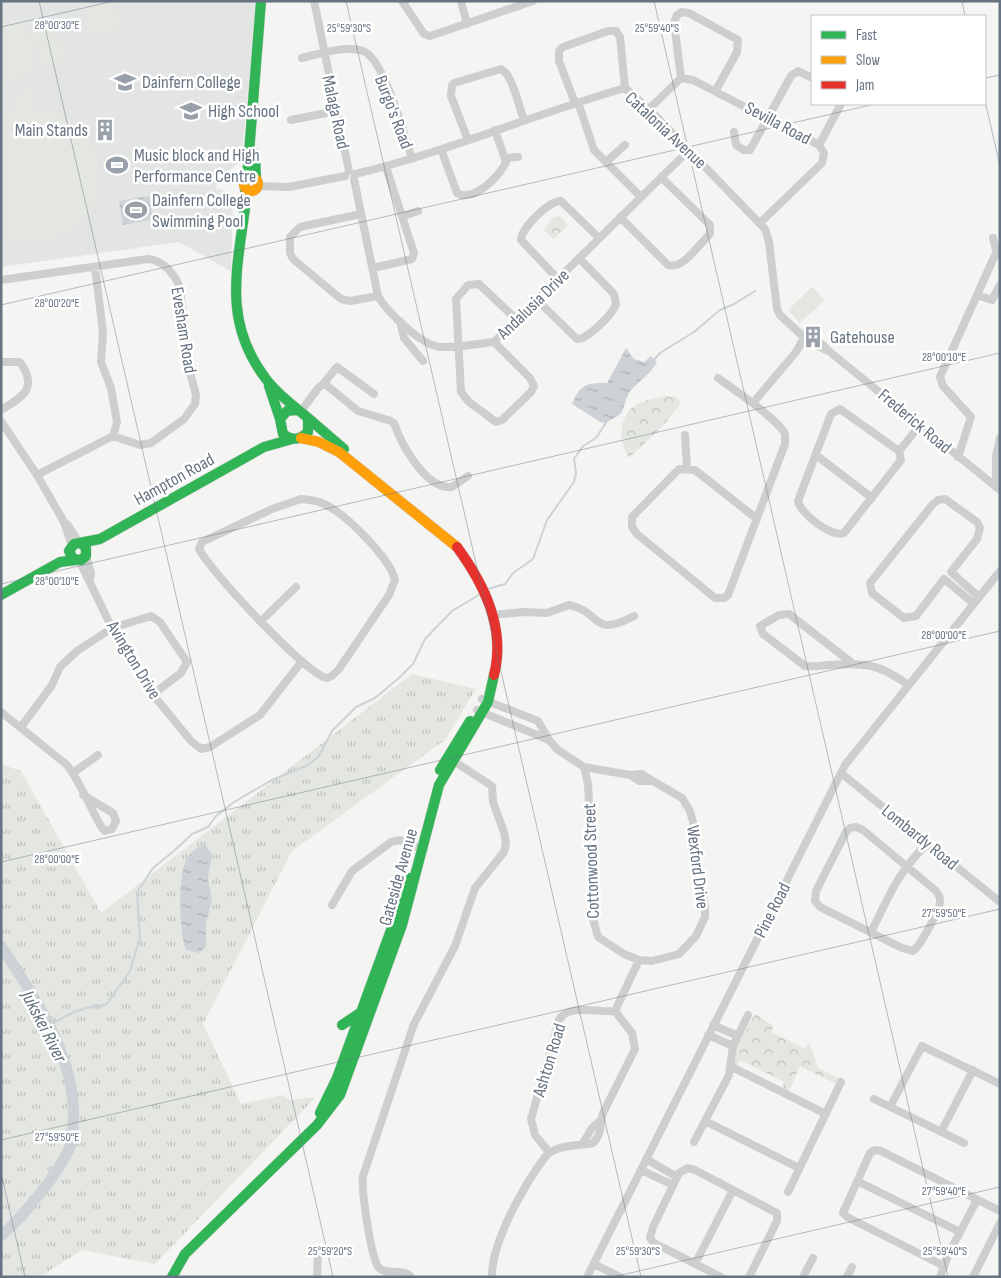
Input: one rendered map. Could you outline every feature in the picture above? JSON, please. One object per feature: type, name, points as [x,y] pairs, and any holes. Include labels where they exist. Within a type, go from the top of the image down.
[{"type":"street","points":[[261,1],[254,100],[252,184],[246,200],[236,279],[236,308],[243,341],[255,364],[267,381],[283,434],[296,439],[309,427],[302,413]]},
{"type":"street","name":"Malaga Road","points":[[314,1],[351,175]]},
{"type":"street","points":[[402,1],[427,36],[467,24],[519,4],[533,1]]},
{"type":"street","points":[[461,1],[467,24]]},
{"type":"street","points":[[649,109],[681,78],[674,22],[677,14],[682,12],[738,40],[737,52],[716,90]]},
{"type":"street","points":[[625,88],[620,37],[616,31],[608,31],[563,47],[559,51],[559,61],[593,146],[641,197]]},
{"type":"street","name":"Burgo's Road","points":[[324,53],[356,49],[366,52],[371,57],[386,83],[412,159]]},
{"type":"street","name":"Malaga Road","points":[[302,58],[324,53]]},
{"type":"street","points":[[468,140],[451,96],[454,83],[502,69],[506,71],[524,120]]},
{"type":"street","points":[[734,132],[736,145],[749,151],[793,73],[798,71],[811,78]]},
{"type":"street","name":"Sevilla Road","points":[[681,78],[693,80],[716,90],[819,145],[824,153],[822,163],[760,223]]},
{"type":"street","name":"Catalonia Avenue","points":[[252,184],[289,187],[386,167],[577,102],[625,88],[649,109],[760,223],[767,233],[769,242],[777,308],[797,331]]},
{"type":"street","points":[[819,145],[840,105]]},
{"type":"street","points":[[291,120],[336,111]]},
{"type":"street","points":[[441,149],[455,191],[463,196],[485,187],[505,166],[506,158],[496,130]]},
{"type":"street","points":[[606,162],[625,145]]},
{"type":"street","name":"Andalusia Drive","points":[[378,296],[400,321],[429,343],[438,346],[457,346],[494,342],[689,150]]},
{"type":"street","points":[[506,158],[518,156]]},
{"type":"street","points":[[373,268],[406,262],[414,256],[403,216],[386,167]]},
{"type":"street","points":[[351,175],[361,214],[378,296],[350,301],[341,299],[293,259],[290,253],[290,237],[300,227],[361,214]]},
{"type":"street","points":[[620,217],[668,265],[674,266],[681,263],[710,234],[710,225],[661,177]]},
{"type":"street","points":[[558,279],[521,240],[521,236],[526,228],[550,203],[561,201],[600,238]]},
{"type":"street","points":[[403,216],[418,211]]},
{"type":"street","points":[[958,457],[971,417],[943,386],[940,377],[985,278],[998,254],[994,238]]},
{"type":"street","points":[[538,300],[577,339],[586,337],[613,312],[616,304],[614,294],[579,258]]},
{"type":"street","name":"Evesham Road","points":[[1,280],[156,260],[171,273],[180,288],[188,365],[196,395],[195,404],[184,419],[151,443],[140,445],[113,436]]},
{"type":"street","points":[[37,475],[113,436],[117,422],[111,388],[102,362],[103,332],[96,267]]},
{"type":"street","points":[[977,295],[992,300],[1000,285],[985,278]]},
{"type":"street","points":[[494,342],[530,378],[534,386],[531,392],[500,422],[488,418],[461,392],[455,302],[462,291],[472,283],[481,285],[517,320]]},
{"type":"street","points":[[400,321],[404,338],[422,361]]},
{"type":"street","name":"Frederick Road","points":[[797,331],[813,339],[830,352],[998,488]]},
{"type":"street","points":[[753,404],[796,352],[813,339]]},
{"type":"street","points":[[1,362],[20,362],[28,388],[24,396],[1,410]]},
{"type":"street","points":[[302,413],[319,386],[323,384],[337,367],[374,394]]},
{"type":"street","points":[[718,378],[753,404],[784,432],[785,439],[757,519],[728,595],[724,598],[716,598],[637,534],[632,527],[632,517],[679,469],[687,468],[695,470],[757,519]]},
{"type":"street","name":"Gateside Avenue","points":[[267,381],[383,486]]},
{"type":"street","points":[[323,384],[328,384],[358,411],[393,422],[403,445],[416,465],[439,485],[452,488],[468,476]]},
{"type":"street","points":[[840,409],[899,450],[901,456],[900,464],[844,533],[838,535],[831,534],[801,509],[798,504],[816,455],[831,414],[840,409]]},
{"type":"street","points":[[280,422],[287,411],[302,413]]},
{"type":"street","name":"Avington Drive","points":[[1,422],[37,475],[64,522],[91,573],[90,580],[112,628],[152,695],[195,745],[204,750],[260,715],[302,661]]},
{"type":"street","name":"Hampton Road","points":[[264,447],[280,422]]},
{"type":"street","points":[[899,450],[921,424]]},
{"type":"street","points":[[685,435],[687,468]]},
{"type":"street","name":"Gateside Avenue","points":[[172,1277],[185,1254],[331,1108],[346,1083],[402,925],[439,785],[485,700],[492,668],[494,627],[486,593],[456,546],[333,448],[296,439]]},
{"type":"street","name":"Hampton Road","points":[[79,552],[264,447],[296,439]]},
{"type":"street","points":[[998,488],[1000,439]]},
{"type":"street","points":[[816,455],[872,498]]},
{"type":"street","points":[[942,498],[965,513],[980,528],[977,539],[951,572],[916,616],[909,618],[904,618],[872,593],[869,586],[933,504],[942,498]]},
{"type":"street","points":[[301,499],[325,504],[336,511],[367,540],[394,574],[395,583],[332,676],[327,678],[320,676],[302,661],[261,622],[204,557],[200,549],[201,544],[286,503],[301,499]]},
{"type":"street","points":[[1,595],[79,552]]},
{"type":"street","name":"Pine Road","points":[[587,1277],[708,1034],[852,754],[1000,571]]},
{"type":"street","points":[[951,572],[979,597]]},
{"type":"street","points":[[944,579],[973,604]]},
{"type":"street","points":[[261,622],[296,587]]},
{"type":"street","points":[[492,615],[524,612],[547,613],[569,605],[583,611],[603,625],[618,624],[634,616]]},
{"type":"street","points":[[852,663],[789,614],[779,615],[760,626],[763,634],[805,666],[852,663],[882,668],[908,685]]},
{"type":"street","points":[[21,727],[52,684],[62,664],[89,642],[112,628],[148,616],[154,617],[185,656],[186,666],[181,673],[152,695]]},
{"type":"street","name":"Wexford Drive","points":[[485,700],[538,721],[549,740],[558,750],[584,767],[630,775],[641,774],[682,798],[690,811],[697,868],[704,898],[705,917],[694,939],[679,954],[652,961],[639,960]]},
{"type":"street","name":"Gateside Avenue","points":[[309,1131],[337,1078],[422,849],[439,771],[451,749],[480,711]]},
{"type":"street","name":"Wexford Drive","points":[[480,711],[549,740]]},
{"type":"street","points":[[1,712],[60,759],[73,772],[84,795],[102,828],[106,831],[112,829],[116,821],[113,813],[84,795]]},
{"type":"street","points":[[511,724],[515,712]]},
{"type":"street","points":[[73,772],[98,755]]},
{"type":"street","points":[[411,1277],[404,1271],[384,1271],[377,1266],[363,1195],[363,1176],[414,1024],[455,946],[472,893],[480,879],[496,864],[504,852],[506,843],[493,802],[492,786],[452,760]]},
{"type":"street","name":"Cottonwood Street","points":[[584,767],[588,784],[594,926],[601,940],[639,960]]},
{"type":"street","name":"Lombardy Road","points":[[841,773],[926,846],[1000,902]]},
{"type":"street","points":[[852,828],[863,830],[935,890],[940,897],[939,905],[916,949],[908,950],[870,932],[820,907],[815,901],[816,891],[846,832],[852,828]]},
{"type":"street","points":[[332,905],[352,871],[391,842],[400,840],[422,849]]},
{"type":"street","points":[[870,932],[907,866],[916,853],[926,846]]},
{"type":"street","points":[[492,1277],[495,1253],[505,1230],[526,1188],[549,1152],[584,1143],[593,1143],[598,1137],[602,1128],[600,1121],[635,1049],[632,1033],[615,1011],[639,960]]},
{"type":"street","name":"Ashton Road","points":[[549,1152],[535,1135],[531,1119],[559,1020],[563,1014],[570,1011],[615,1011]]},
{"type":"street","points":[[342,1025],[360,1013]]},
{"type":"street","points":[[694,1142],[730,1069],[736,1035],[748,1015]]},
{"type":"street","points":[[713,1025],[736,1035]]},
{"type":"street","points":[[708,1034],[733,1046]]},
{"type":"street","points":[[890,1107],[922,1046],[1000,1084]]},
{"type":"street","points":[[730,1069],[736,1068],[826,1114]]},
{"type":"street","points":[[941,1132],[973,1070]]},
{"type":"street","points":[[788,1192],[841,1082]]},
{"type":"street","points":[[874,1099],[964,1143]]},
{"type":"street","points":[[705,1121],[800,1168]]},
{"type":"street","points":[[944,1266],[844,1215],[844,1207],[869,1155],[877,1150],[1000,1211]]},
{"type":"street","points":[[646,1160],[677,1177]]},
{"type":"street","points":[[721,1277],[654,1243],[650,1238],[653,1227],[682,1170],[692,1169],[770,1208],[778,1216],[749,1277]]},
{"type":"street","points":[[641,1170],[673,1185]]},
{"type":"street","points":[[857,1181],[960,1232]]},
{"type":"street","points":[[695,1264],[733,1190]]},
{"type":"street","points":[[940,1277],[977,1200]]},
{"type":"street","points":[[973,1277],[1000,1223]]},
{"type":"street","points":[[317,1277],[318,1254]]},
{"type":"street","points":[[803,1277],[813,1258]]},
{"type":"street","points":[[594,1264],[620,1277]]},
{"type":"street","points":[[847,1277],[852,1267]]},
{"type":"shaded area","name":"Dainfern College","points":[[1,1],[257,1],[241,162],[226,172],[219,172],[216,189],[227,191],[233,199],[231,271],[179,242],[1,267]]},
{"type":"green space","points":[[115,1],[120,29],[107,32],[106,29],[91,34],[86,5]]},
{"type":"green space","points":[[26,18],[35,73],[1,83],[1,22]]},
{"type":"green space","points":[[57,25],[65,60],[40,68],[32,30]]},
{"type":"green space","points":[[24,85],[35,92],[26,107],[54,112],[76,124],[90,142],[98,164],[99,186],[92,208],[78,226],[55,239],[42,242],[1,239],[1,114],[15,108],[11,105]]},
{"type":"green space","points":[[560,216],[568,226],[554,239],[544,230],[553,217]]},
{"type":"green space","points":[[812,287],[825,300],[800,323],[788,310]]},
{"type":"green space","points":[[665,396],[677,397],[681,403],[663,426],[629,458],[625,451],[622,435],[624,419],[628,412],[642,402]]},
{"type":"green space","points":[[412,674],[476,689],[445,740],[292,851],[203,1024],[241,1104],[283,1095],[290,1100],[316,1097],[155,1264],[82,1250],[39,1277],[1,1277],[1,764],[21,771],[101,913]]},
{"type":"green space","points":[[755,1014],[774,1026],[771,1032],[805,1049],[809,1042],[818,1068],[838,1078],[836,1084],[800,1066],[789,1091],[782,1088],[784,1082],[740,1060],[737,1066],[734,1064],[735,1049]]},
{"type":"water","name":"Dainfern College Swimming Pool","points":[[149,196],[153,219],[123,225],[119,201]]},
{"type":"water","points":[[626,348],[634,359],[644,362],[651,356],[657,362],[649,373],[631,390],[620,414],[602,423],[572,404],[578,392],[585,386],[594,383],[607,383]]},
{"type":"water","points":[[206,846],[212,854],[208,878],[212,900],[206,924],[206,947],[199,953],[186,950],[182,931],[180,890],[187,858],[198,847]]},
{"type":"waterway","points":[[653,361],[660,353],[694,332],[720,310],[755,291]]},
{"type":"waterway","points":[[488,589],[505,584],[513,573],[533,559],[547,520],[574,482],[576,473],[574,459],[583,446],[596,438],[607,421]]},
{"type":"waterway","points":[[48,1026],[83,1009],[106,1005],[130,971],[140,938],[137,892],[153,868],[192,834],[208,827],[216,816],[234,802],[272,780],[308,765],[319,756],[332,731],[356,707],[375,698],[399,678],[413,664],[425,639],[452,611],[482,593]]},
{"type":"waterway","name":"Jukskei River","points":[[1,946],[52,1030],[69,1076],[73,1099],[73,1137],[65,1157],[30,1205],[1,1236]]},
{"type":"traffic: fast","points":[[247,178],[261,1]]},
{"type":"traffic: fast","points":[[255,154],[256,179]]},
{"type":"traffic: fast","points":[[245,188],[246,200],[239,248],[236,292],[243,336],[252,357],[266,379],[280,395],[308,418],[308,432],[302,437],[293,439],[283,434],[280,419],[287,411],[297,410]]},
{"type":"traffic: fast","points":[[269,386],[280,419]]},
{"type":"traffic: fast","points":[[308,418],[344,449]]},
{"type":"traffic: fast","points":[[82,544],[86,548],[86,556],[81,560],[73,559],[69,551],[74,544],[100,539],[264,447],[292,439]]},
{"type":"traffic: fast","points":[[1,595],[60,562],[76,560]]},
{"type":"traffic: fast","points":[[172,1277],[185,1254],[317,1125],[340,1095],[402,925],[439,785],[488,702],[494,675]]},
{"type":"traffic: fast","points":[[440,770],[470,721]]},
{"type":"traffic: fast","points":[[320,1113],[337,1078],[410,878]]},
{"type":"traffic: fast","points":[[342,1025],[360,1013]]},
{"type":"traffic: slow","points":[[248,177],[254,177],[258,184],[254,191],[248,191],[244,187],[244,181],[248,177]]},
{"type":"traffic: slow","points":[[301,438],[319,442],[339,452],[457,547]]},
{"type":"traffic: jam","points":[[457,547],[484,591],[495,624],[497,658],[494,675]]},
{"type":"place","name":"Dainfern College","points":[[125,82]]},
{"type":"place","name":"High School","points":[[191,111]]},
{"type":"place","name":"Main Stands","points":[[105,130]]},
{"type":"place","name":"Music block and High Performance Centre","points":[[117,165]]},
{"type":"place","name":"Dainfern College Swimming Pool","points":[[136,210]]},
{"type":"place","name":"Gatehouse","points":[[813,337]]}]
